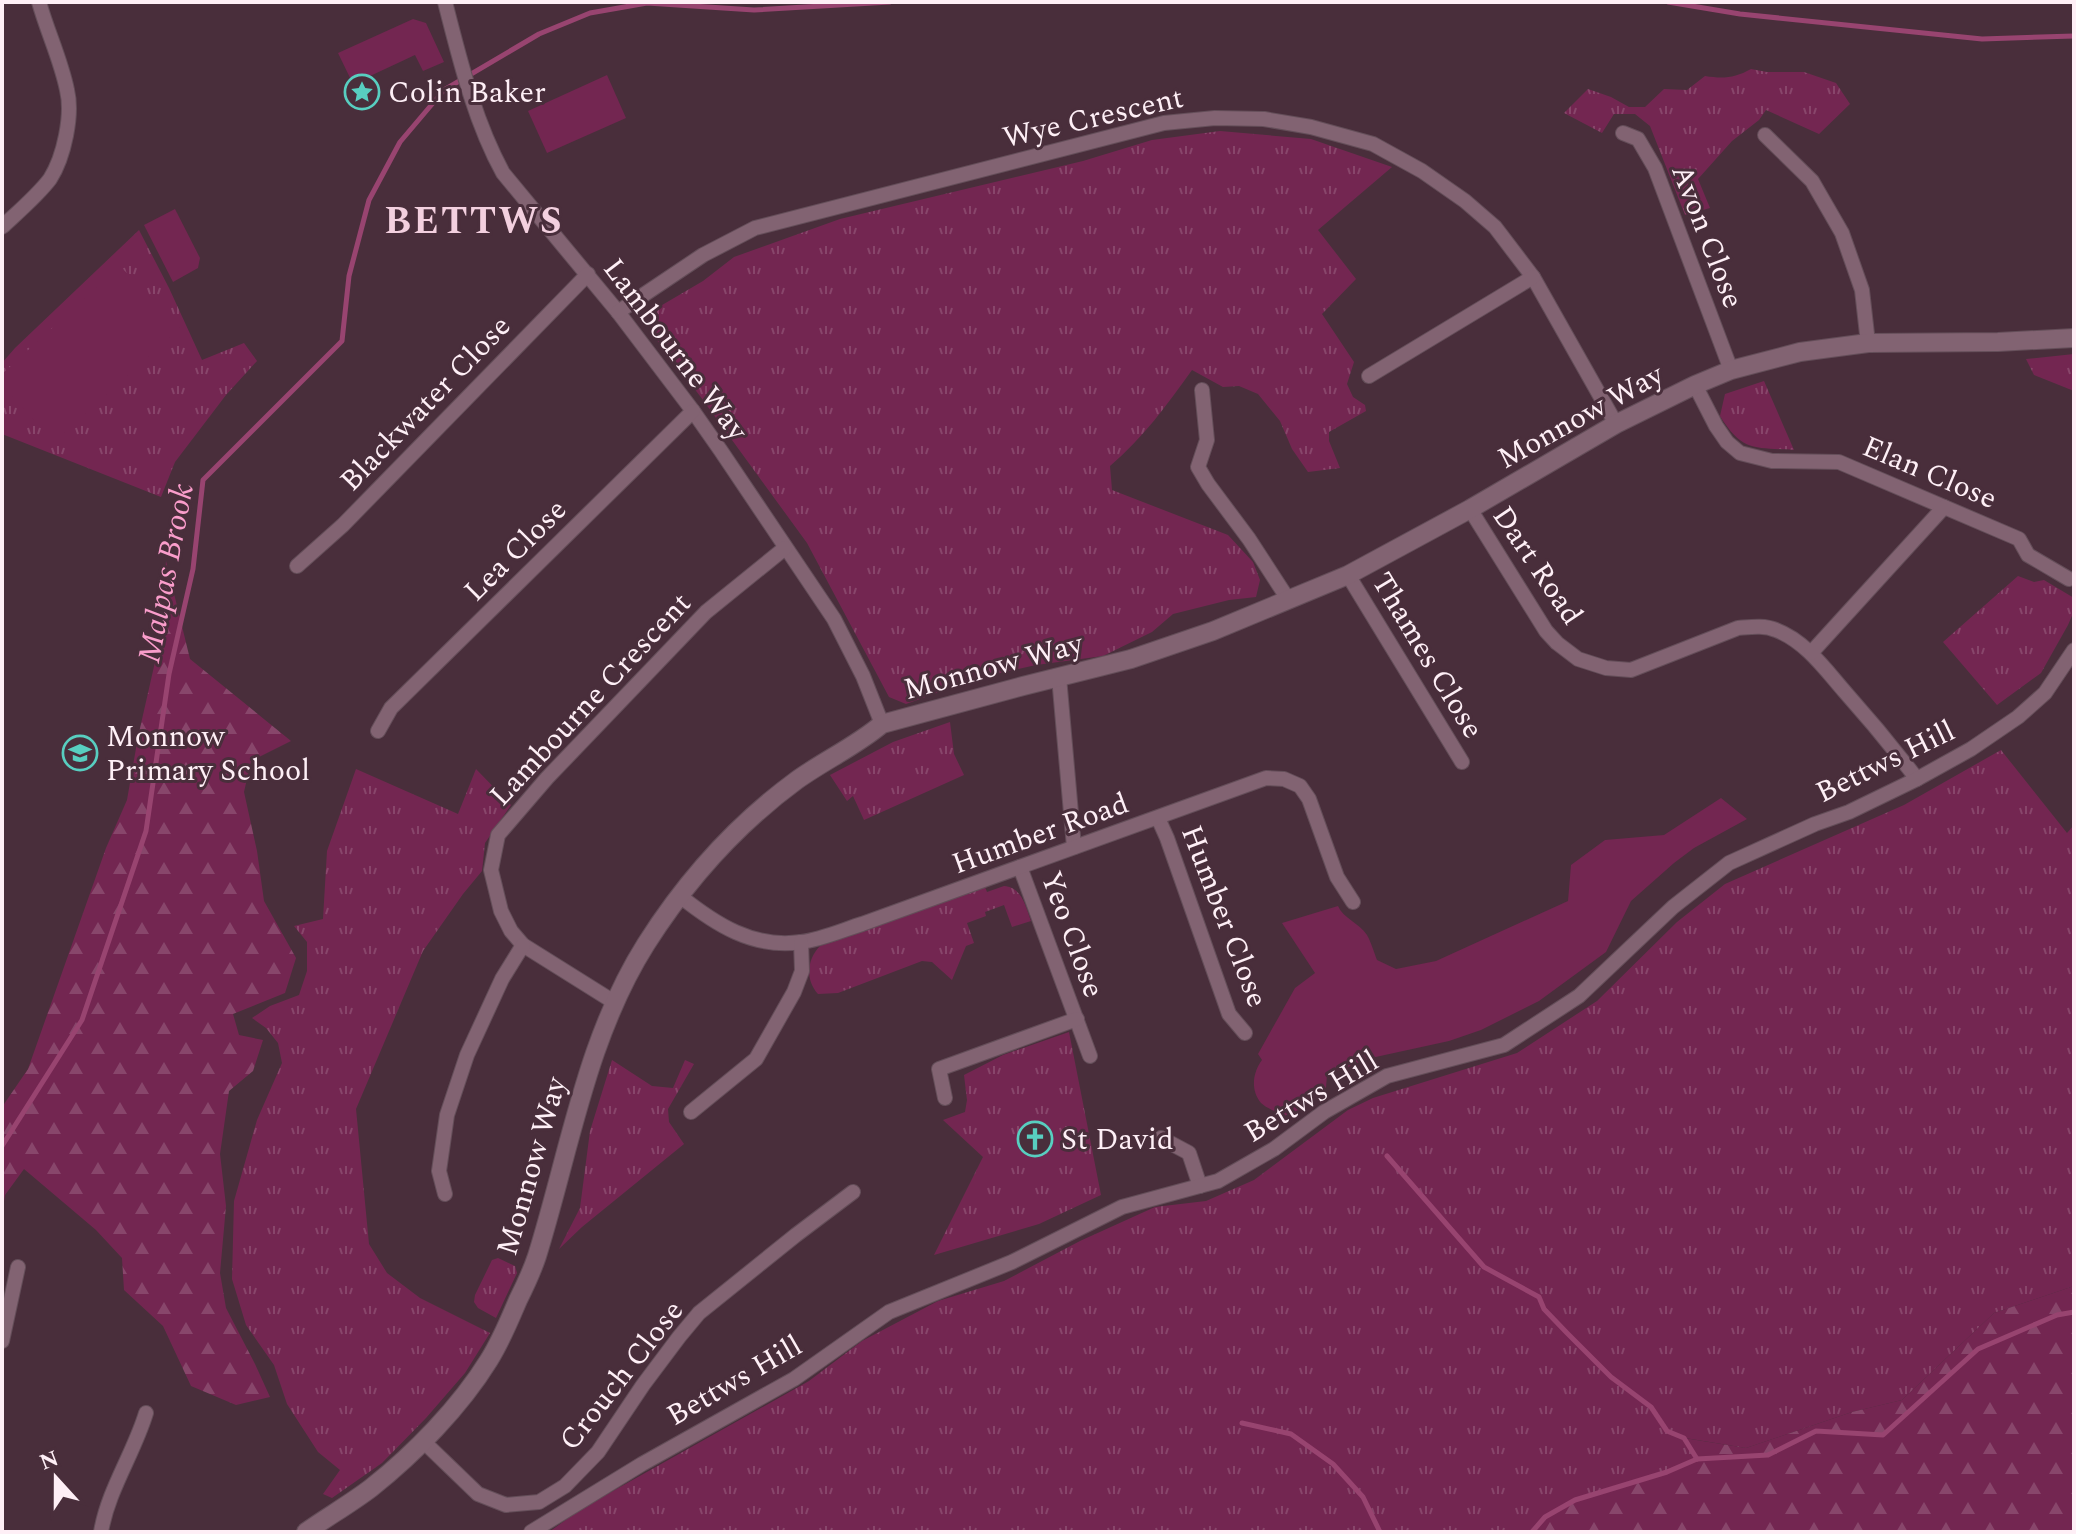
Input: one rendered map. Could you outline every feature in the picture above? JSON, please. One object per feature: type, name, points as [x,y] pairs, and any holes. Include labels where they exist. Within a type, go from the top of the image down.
[{"type":"street","points":[[2,227],[50,178],[64,146],[68,92],[39,2]]},
{"type":"street","name":"Lambourne Way","points":[[445,2],[470,90],[491,151],[503,173],[588,274],[693,411],[834,619],[863,676],[882,724]]},
{"type":"street","name":"Wye Crescent","points":[[618,312],[703,255],[755,228],[1164,123],[1215,118],[1264,119],[1311,127],[1373,144],[1422,171],[1465,201],[1495,227],[1533,277],[1616,424]]},
{"type":"street","name":"Avon Close","points":[[1623,133],[1638,139],[1655,168],[1731,370]]},
{"type":"street","points":[[1765,135],[1812,181],[1842,233],[1862,290],[1868,343]]},
{"type":"street","name":"Blackwater Close","points":[[297,566],[343,525],[588,274]]},
{"type":"street","points":[[1369,376],[1533,277]]},
{"type":"street","name":"Monnow Way","points":[[306,1532],[369,1489],[423,1441],[469,1390],[490,1360],[536,1260],[585,1078],[614,1002],[646,944],[680,896],[723,845],[796,781],[834,755],[866,738],[882,724],[1131,659],[1209,633],[1348,575],[1616,424],[1731,370],[1800,352],[1868,343],[2074,338]]},
{"type":"street","name":"Elan Close","points":[[1695,385],[1716,426],[1727,442],[1740,453],[1772,461],[1839,462],[2019,539],[2028,555],[2069,579]]},
{"type":"street","points":[[1202,390],[1207,440],[1198,467],[1288,599]]},
{"type":"street","name":"Lea Close","points":[[378,731],[391,708],[693,411]]},
{"type":"street","points":[[1811,653],[1944,507]]},
{"type":"street","name":"Dart Road","points":[[1470,509],[1546,631],[1578,659],[1606,668],[1631,670],[1738,628],[1757,626],[1775,629],[1811,653],[1887,739],[1917,779]]},
{"type":"street","name":"Lambourne Crescent","points":[[614,1002],[523,945],[511,931],[501,911],[491,870],[498,835],[547,778],[706,612],[785,548]]},
{"type":"street","name":"Thames Close","points":[[1348,575],[1462,762]]},
{"type":"street","name":"Bettws Hill","points":[[531,1532],[642,1464],[794,1379],[889,1312],[1012,1262],[1122,1207],[1218,1181],[1274,1149],[1324,1112],[1387,1076],[1504,1045],[1579,996],[1673,907],[1729,863],[1917,779],[1971,749],[2018,717],[2045,693],[2074,650]]},
{"type":"street","points":[[1059,677],[1074,847]]},
{"type":"street","name":"Humber Road","points":[[680,896],[706,917],[739,935],[771,942],[801,942],[862,924],[1266,778],[1284,779],[1300,786],[1309,799],[1337,877],[1353,902]]},
{"type":"street","name":"Humber Close","points":[[1158,818],[1229,1014],[1245,1033]]},
{"type":"street","name":"Yeo Close","points":[[1020,867],[1090,1056]]},
{"type":"street","points":[[691,1112],[756,1059],[794,992],[802,971],[801,942]]},
{"type":"street","points":[[445,1194],[439,1171],[447,1115],[467,1055],[502,979],[523,945]]},
{"type":"street","name":"Yeo Close","points":[[945,1098],[939,1069],[1077,1019]]},
{"type":"street","points":[[1161,1138],[1189,1153],[1200,1186]]},
{"type":"street","name":"Crouch Close","points":[[423,1441],[478,1494],[506,1505],[539,1502],[565,1486],[598,1452],[643,1385],[699,1313],[853,1192]]},
{"type":"street","points":[[2,1341],[18,1267]]},
{"type":"street","points":[[101,1532],[104,1512],[138,1440],[146,1413]]},
{"type":"green space","points":[[413,19],[426,23],[444,62],[423,71],[415,55],[353,84],[338,53]]},
{"type":"green space","points":[[1751,69],[1804,72],[1836,83],[1850,104],[1819,134],[1766,110],[1759,120],[1732,141],[1698,179],[1710,208],[1685,215],[1650,126],[1635,114],[1614,114],[1602,133],[1564,113],[1588,89],[1629,107],[1645,107],[1664,89],[1687,90],[1705,76],[1729,77]]},
{"type":"green space","points":[[607,75],[626,118],[547,153],[528,111]]},
{"type":"green space","points":[[1220,131],[1311,139],[1392,167],[1318,230],[1356,279],[1322,314],[1354,362],[1347,384],[1353,397],[1365,405],[1366,411],[1329,432],[1329,441],[1340,468],[1308,472],[1292,449],[1280,421],[1258,394],[1239,386],[1223,387],[1192,370],[1144,433],[1110,466],[1112,490],[1228,535],[1253,562],[1260,580],[1256,597],[1229,600],[1173,614],[1152,632],[1103,656],[1036,665],[978,678],[906,704],[889,697],[807,543],[653,335],[657,308],[703,281],[734,257],[840,219],[1083,161],[1152,140]]},
{"type":"green space","points":[[175,209],[200,258],[198,268],[173,282],[144,225]]},
{"type":"green space","points":[[139,230],[202,360],[244,343],[257,361],[226,395],[175,462],[161,497],[2,434],[2,363]]},
{"type":"green space","points":[[120,266],[180,328],[54,442],[2,385],[2,374]]},
{"type":"green space","points":[[2074,354],[2074,391],[2034,375],[2026,359]]},
{"type":"green space","points":[[1764,381],[1794,450],[1751,446],[1736,436],[1720,416],[1725,394]]},
{"type":"green space","points":[[166,561],[190,659],[291,741],[251,761],[244,792],[264,901],[296,958],[285,993],[233,1014],[239,1035],[263,1040],[253,1071],[229,1091],[220,1154],[226,1206],[220,1273],[226,1308],[270,1397],[236,1405],[191,1386],[163,1326],[124,1290],[122,1258],[96,1230],[24,1169],[5,1195],[2,1214],[2,1107],[28,1069],[106,848],[127,800],[160,640]]},
{"type":"green space","points":[[2018,576],[2034,582],[2044,580],[2074,598],[2074,611],[2041,673],[1997,705],[1943,642]]},
{"type":"green space","points":[[950,722],[954,754],[964,775],[864,820],[853,796],[847,801],[830,775],[893,742]]},
{"type":"green space","points":[[2001,750],[2067,833],[2074,825],[2074,1286],[1994,1313],[1902,1400],[1852,1412],[1746,1448],[1685,1438],[1697,1459],[1545,1517],[1532,1532],[549,1532],[581,1509],[809,1381],[862,1341],[938,1301],[1004,1281],[1080,1241],[1155,1207],[1206,1201],[1254,1180],[1348,1110],[1373,1098],[1517,1053],[1597,1001],[1677,922],[1725,884],[1904,805]]},
{"type":"green space","points":[[356,769],[458,814],[476,769],[511,805],[485,843],[482,871],[423,951],[356,1109],[369,1244],[387,1273],[420,1298],[490,1333],[465,1373],[426,1418],[382,1463],[332,1498],[323,1494],[340,1470],[318,1452],[287,1404],[274,1365],[246,1325],[232,1279],[234,1201],[257,1120],[282,1063],[278,1043],[266,1028],[252,1018],[270,1006],[299,995],[307,971],[307,942],[294,926],[323,919],[327,851]]},
{"type":"green space","points":[[1721,798],[1747,819],[1694,848],[1674,863],[1631,901],[1606,952],[1539,1001],[1481,1030],[1449,1041],[1371,1058],[1327,1075],[1326,1088],[1300,1110],[1284,1116],[1263,1105],[1258,1098],[1254,1081],[1262,1060],[1258,1054],[1295,988],[1315,973],[1282,923],[1338,906],[1367,935],[1377,960],[1396,969],[1436,961],[1568,901],[1571,865],[1605,840],[1664,835]]},
{"type":"green space","points":[[1004,886],[1019,894],[1031,921],[1012,927],[1004,905],[967,923],[974,943],[966,946],[952,980],[932,962],[922,961],[838,993],[818,994],[814,988],[809,970],[812,957],[820,946],[985,887],[987,892]]},
{"type":"green space","points":[[1069,1032],[1101,1195],[1039,1224],[934,1255],[983,1157],[943,1120],[965,1112],[964,1075],[1003,1055]]},
{"type":"green space","points":[[612,1060],[652,1086],[673,1088],[685,1060],[694,1064],[668,1109],[669,1122],[684,1144],[559,1249],[580,1208],[590,1131]]},
{"type":"green space","points":[[498,1258],[515,1266],[517,1273],[496,1318],[478,1308],[474,1302],[492,1260]]},
{"type":"green space","points":[[2074,1286],[2074,1532],[1532,1532],[1545,1517],[1575,1500],[1667,1472],[1696,1459],[1684,1438],[1746,1448],[1852,1412],[1902,1400],[1994,1313]]},
{"type":"waterway","name":"Malpas Brook","points":[[2,1146],[82,1020],[146,831],[169,674],[193,569],[203,480],[342,341],[349,276],[369,200],[400,142],[444,90],[539,34],[590,13],[647,3],[754,10],[890,2]]},
{"type":"waterway","name":"Malpas Brook","points":[[1668,2],[1740,14],[1982,39],[2074,36]]},
{"type":"waterway","points":[[1387,1156],[1484,1267],[1539,1297],[1544,1309],[1611,1377],[1651,1407],[1667,1431],[1684,1438],[1697,1459]]},
{"type":"waterway","points":[[1532,1532],[1545,1517],[1575,1500],[1667,1472],[1697,1459],[1768,1455],[1816,1431],[1883,1435],[1978,1349],[2057,1315],[2074,1312]]},
{"type":"waterway","points":[[1242,1423],[1291,1434],[1333,1464],[1363,1497],[1380,1532]]},
{"type":"place","name":"Colin Baker","points":[[362,92]]},
{"type":"place","name":"Monnow Primary School","points":[[80,753]]},
{"type":"place","name":"St David","points":[[1035,1139]]},
{"type":"district","name":"BETTWS","points":[[474,220]]}]
